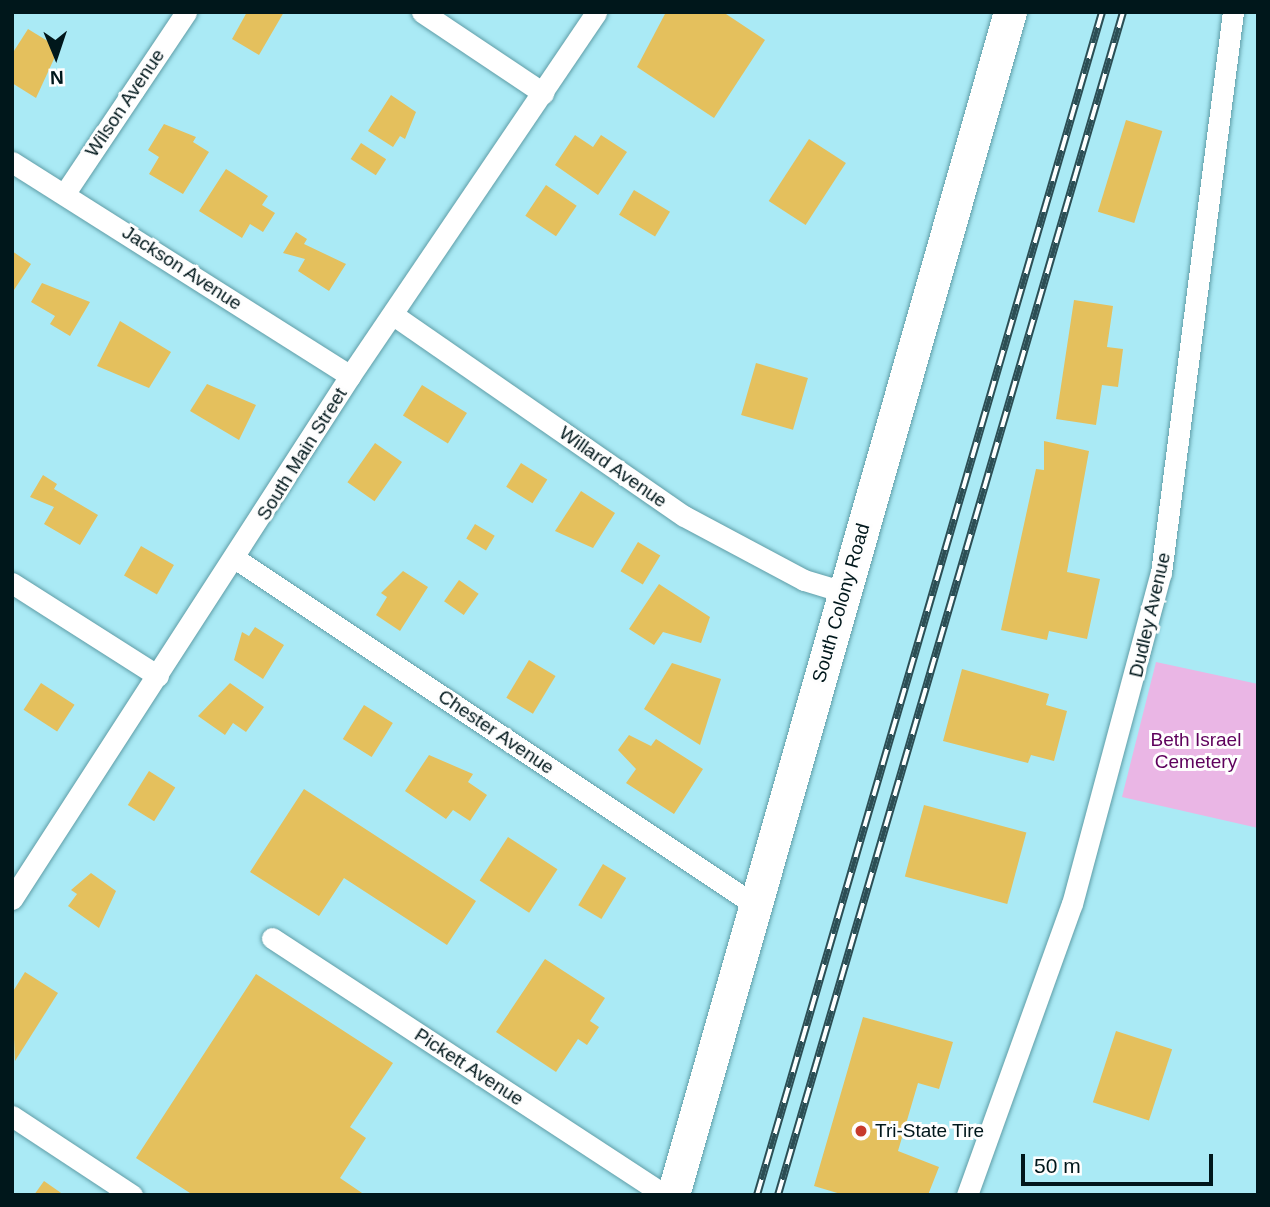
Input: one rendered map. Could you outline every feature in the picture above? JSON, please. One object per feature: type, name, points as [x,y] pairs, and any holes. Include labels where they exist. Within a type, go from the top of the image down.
[{"type":"main road","name":"South Colony Road","points":[[673,1195],[1010,12]]},
{"type":"street","name":"Wilson Avenue","points":[[65,193],[186,12]]},
{"type":"street","points":[[422,12],[544,93]]},
{"type":"street","name":"South Main Street","points":[[12,899],[236,559],[350,376],[395,316],[596,12]]},
{"type":"street","name":"Dudley Avenue","points":[[967,1195],[1094,832],[1161,573],[1233,12]]},
{"type":"street","name":"Jackson Avenue","points":[[12,162],[65,193],[350,376]]},
{"type":"street","name":"Willard Avenue","points":[[395,316],[684,516],[804,580],[844,592]]},
{"type":"street","name":"Chester Avenue","points":[[236,559],[755,905]]},
{"type":"street","points":[[12,583],[158,676]]},
{"type":"street","name":"Pickett Avenue","points":[[272,938],[666,1195]]},
{"type":"street","points":[[12,1116],[132,1195]]},
{"type":"green space","name":"Beth Israel Cemetery","points":[[1156,662],[1258,684],[1258,828],[1122,797]]},
{"type":"building","points":[[247,12],[284,12],[259,55],[232,39]]},
{"type":"building","points":[[666,12],[723,12],[765,40],[714,118],[637,67]]},
{"type":"building","points":[[28,29],[59,48],[36,98],[12,83],[12,54]]},
{"type":"building","points":[[391,95],[416,112],[405,139],[400,136],[393,147],[368,131]]},
{"type":"building","points":[[1126,120],[1162,131],[1134,223],[1098,212]]},
{"type":"building","points":[[164,124],[196,137],[193,142],[209,152],[183,194],[149,174],[159,157],[148,150]]},
{"type":"building","points":[[575,135],[593,147],[601,135],[627,152],[598,195],[555,165]]},
{"type":"building","points":[[809,139],[846,163],[806,225],[769,201]]},
{"type":"building","points":[[361,143],[386,159],[376,175],[351,159]]},
{"type":"building","points":[[226,169],[268,196],[262,205],[275,213],[263,232],[250,224],[242,238],[199,211]]},
{"type":"building","points":[[546,185],[577,206],[556,236],[525,216]]},
{"type":"building","points":[[634,190],[670,212],[655,236],[619,215]]},
{"type":"building","points":[[296,232],[307,239],[304,244],[346,264],[329,291],[298,271],[305,259],[283,253]]},
{"type":"building","points":[[12,251],[31,264],[12,293]]},
{"type":"building","points":[[42,283],[90,302],[70,336],[50,324],[55,316],[31,302]]},
{"type":"building","points":[[1074,300],[1113,306],[1107,347],[1123,349],[1118,387],[1102,385],[1096,425],[1056,419]]},
{"type":"building","points":[[120,321],[171,352],[149,388],[97,366]]},
{"type":"building","points":[[756,363],[808,378],[793,430],[741,415]]},
{"type":"building","points":[[207,384],[256,405],[239,440],[190,411]]},
{"type":"building","points":[[422,385],[467,413],[448,444],[403,416]]},
{"type":"building","points":[[1044,441],[1089,451],[1067,572],[1100,579],[1087,639],[1049,631],[1047,640],[1001,630],[1036,469],[1044,470]]},
{"type":"building","points":[[375,443],[402,462],[375,501],[347,482]]},
{"type":"building","points":[[521,463],[547,479],[532,503],[506,487]]},
{"type":"building","points":[[43,475],[57,484],[54,489],[98,515],[80,545],[44,524],[54,507],[30,497]]},
{"type":"building","points":[[581,491],[615,513],[593,548],[555,531]]},
{"type":"building","points":[[475,524],[495,536],[486,550],[466,539]]},
{"type":"building","points":[[638,542],[660,555],[643,585],[620,571]]},
{"type":"building","points":[[141,546],[174,565],[157,594],[124,575]]},
{"type":"building","points":[[403,571],[428,587],[400,631],[376,615],[387,597],[381,593]]},
{"type":"building","points":[[459,580],[479,594],[464,615],[444,601]]},
{"type":"building","points":[[659,584],[710,617],[701,643],[663,632],[654,645],[629,629]]},
{"type":"building","points":[[255,627],[284,645],[263,679],[234,660],[242,632],[249,636]]},
{"type":"building","points":[[529,660],[556,676],[533,714],[506,698]]},
{"type":"building","points":[[672,663],[721,679],[700,745],[644,709]]},
{"type":"building","points":[[962,669],[1049,694],[1046,705],[1067,711],[1054,761],[1031,755],[1028,763],[943,741]]},
{"type":"building","points":[[41,683],[75,705],[57,732],[24,710]]},
{"type":"building","points":[[230,683],[264,707],[246,732],[233,723],[225,735],[198,716]]},
{"type":"building","points":[[364,705],[393,723],[372,757],[343,739]]},
{"type":"building","points":[[629,735],[651,746],[656,739],[703,769],[674,814],[626,783],[636,769],[618,750]]},
{"type":"building","points":[[429,755],[473,774],[468,782],[487,795],[470,821],[453,810],[446,819],[405,791]]},
{"type":"building","points":[[149,771],[175,787],[154,821],[128,805]]},
{"type":"building","points":[[304,789],[476,901],[447,945],[344,878],[319,916],[250,872]]},
{"type":"building","points":[[924,805],[1026,832],[1007,904],[905,876]]},
{"type":"building","points":[[508,837],[557,869],[529,913],[480,881]]},
{"type":"building","points":[[603,864],[626,878],[601,919],[578,905]]},
{"type":"building","points":[[91,873],[116,891],[99,928],[68,906],[77,894],[71,890]]},
{"type":"building","points":[[545,959],[605,998],[590,1021],[599,1027],[587,1045],[578,1039],[556,1072],[496,1032]]},
{"type":"building","points":[[25,972],[58,993],[15,1061],[12,993]]},
{"type":"building","points":[[256,974],[393,1063],[350,1127],[366,1138],[340,1178],[365,1195],[193,1195],[136,1158]]},
{"type":"building","points":[[863,1017],[953,1042],[939,1089],[918,1083],[898,1151],[939,1167],[928,1195],[844,1195],[814,1186]]},
{"type":"building","points":[[1116,1031],[1172,1049],[1149,1121],[1093,1102]]},
{"type":"building","points":[[44,1181],[64,1195],[34,1195]]},
{"type":"railway","points":[[757,1195],[1102,12]]},
{"type":"railway","points":[[778,1195],[1123,12]]},
{"type":"place","name":"Tri-State Tire","points":[[861,1131]]}]
